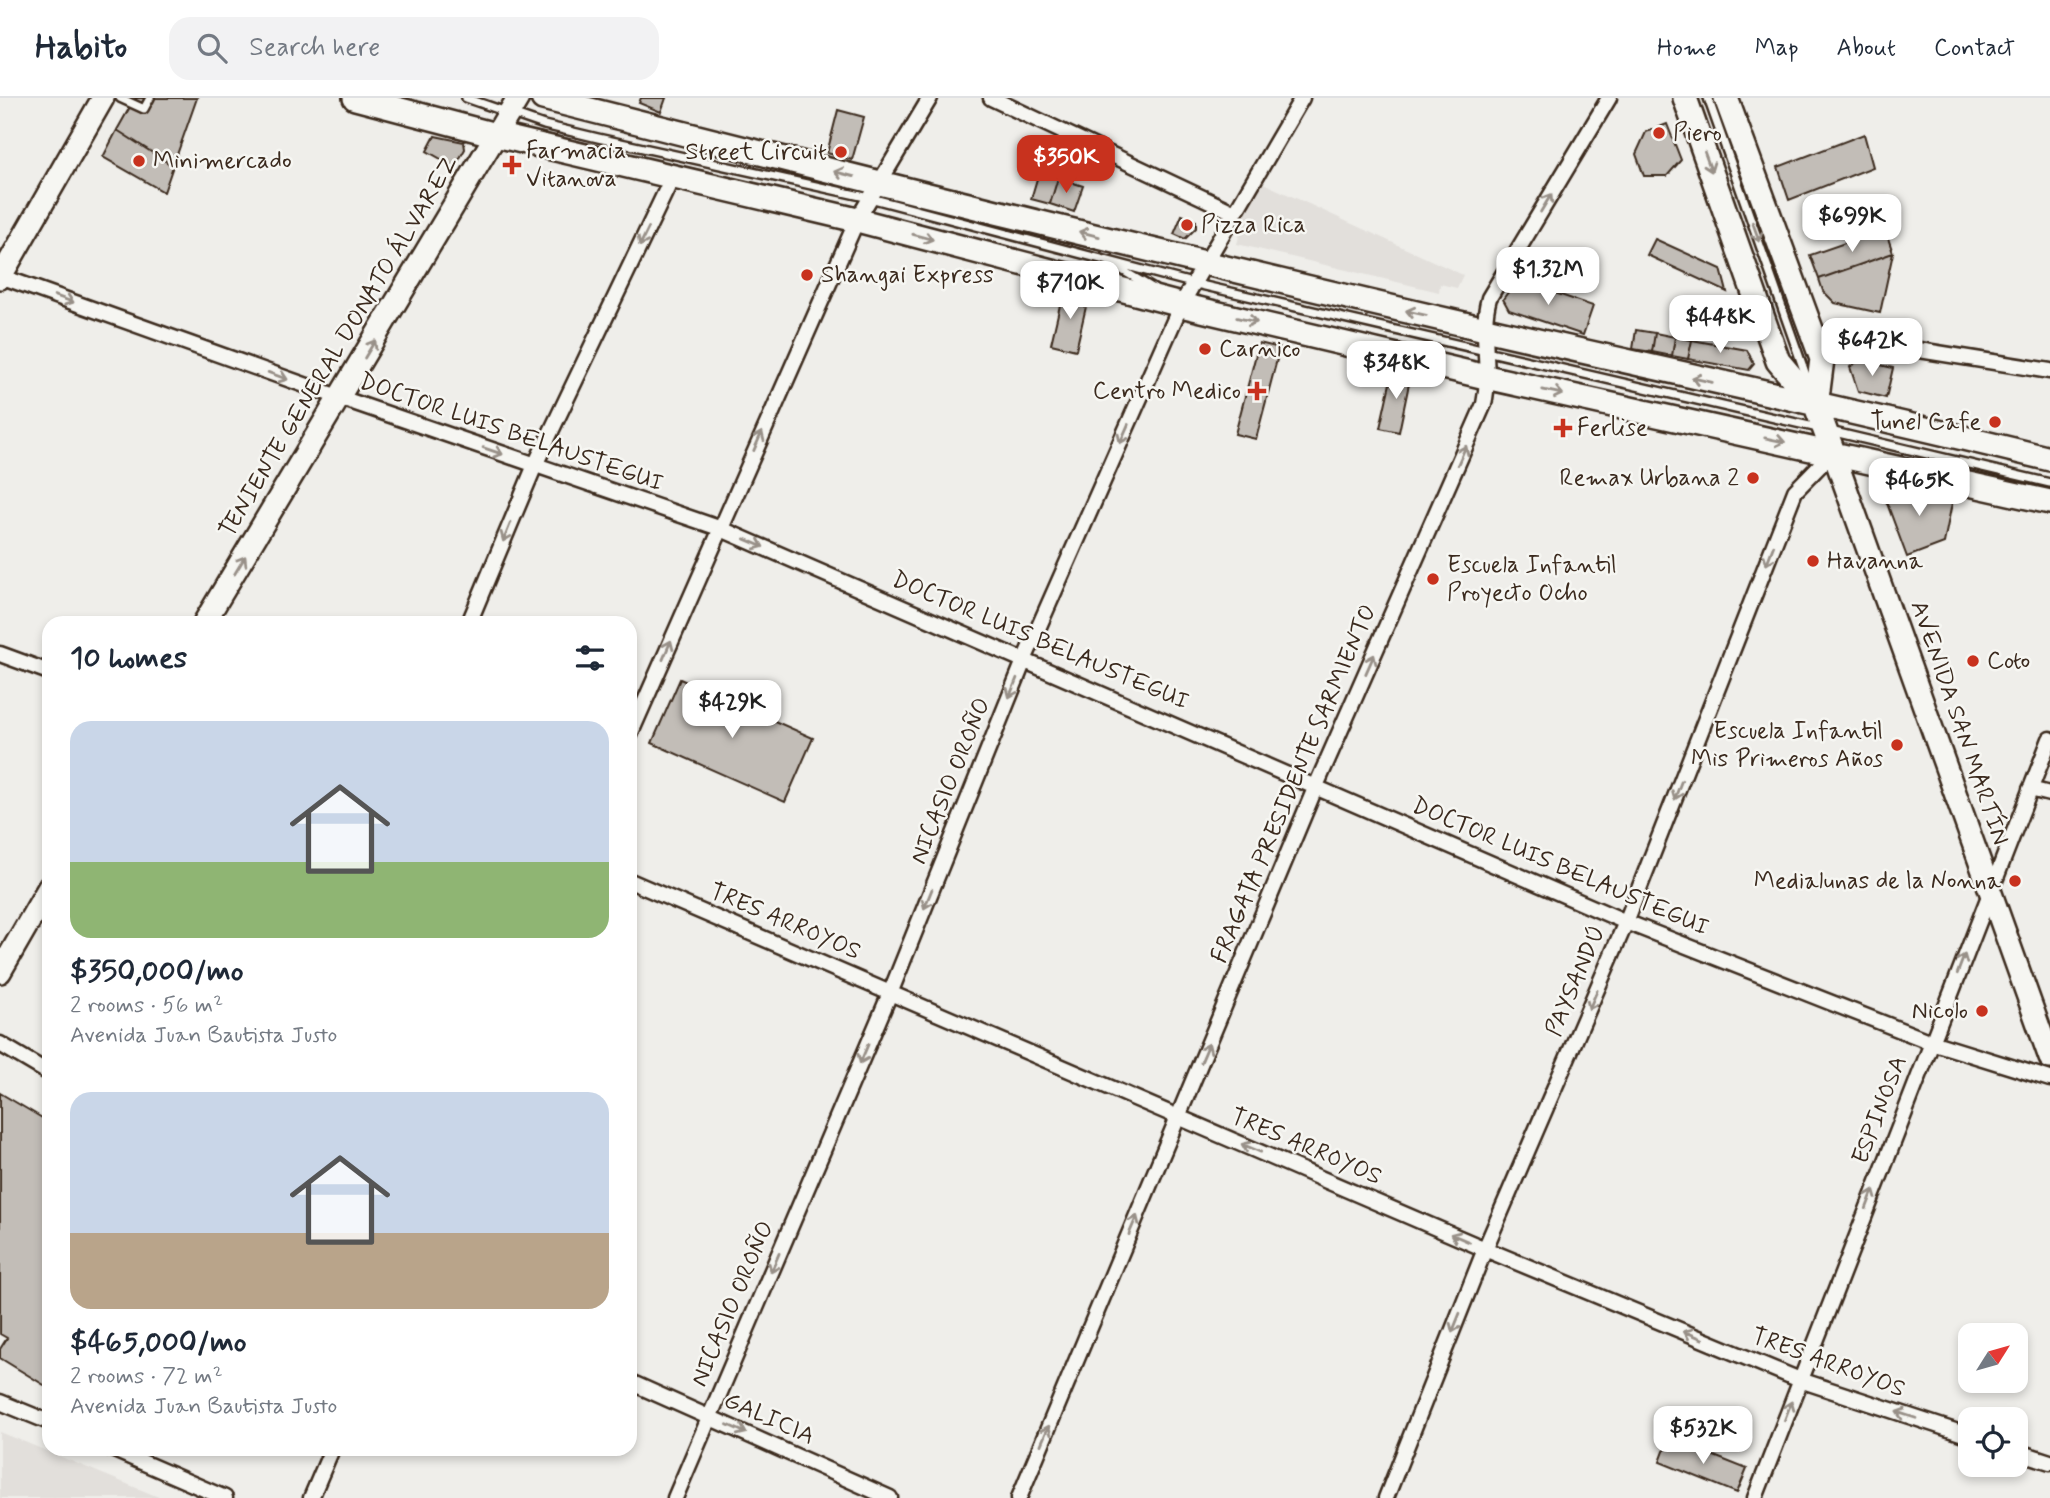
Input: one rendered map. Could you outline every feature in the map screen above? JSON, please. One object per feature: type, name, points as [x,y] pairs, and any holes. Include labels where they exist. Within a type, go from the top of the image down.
[{"type":"main road","points":[[355,98],[496,135],[857,220],[1181,305],[1486,377],[2050,502]]},
{"type":"main road","points":[[543,98],[875,190],[1197,273],[1484,340],[1880,417],[2050,459]]},
{"type":"main road","name":"AVENIDA SAN MARTÍN","points":[[1685,98],[1778,361],[1816,406],[1833,452]]},
{"type":"main road","name":"AVENIDA SAN MARTÍN","points":[[1726,98],[1822,359],[1816,406]]},
{"type":"street","points":[[0,277],[103,98]]},
{"type":"street","points":[[637,719],[857,220],[930,98]]},
{"type":"street","points":[[991,98],[1233,212]]},
{"type":"street","name":"NICASIO OROÑO","points":[[674,1498],[891,991],[1025,658],[1181,305],[1197,273],[1302,98]]},
{"type":"street","name":"FRAGATA PRESIDENTE SARMIENTO","points":[[1019,1498],[1316,786],[1484,404],[1484,340],[1489,298],[1609,98]]},
{"type":"street","name":"TENIENTE GENERAL DONATO ÁLVAREZ","points":[[208,616],[341,398],[513,106]]},
{"type":"street","points":[[472,616],[535,465],[673,176]]},
{"type":"street","name":"DOCTOR LUIS BELAUSTEGUI","points":[[0,277],[719,528],[1025,658],[1626,922],[1931,1042],[2050,1079]]},
{"type":"street","points":[[1813,333],[2047,370]]},
{"type":"street","name":"AVENIDA SAN MARTÍN","points":[[1833,452],[2050,1058]]},
{"type":"street","name":"PAYSANDÚ","points":[[1386,1498],[1485,1249],[1626,922],[1795,491],[1833,452]]},
{"type":"street","points":[[0,654],[42,669]]},
{"type":"street","name":"ESPINOSA","points":[[1755,1498],[2050,739]]},
{"type":"street","points":[[2030,789],[2050,794]]},
{"type":"street","name":"TRES ARROYOS","points":[[637,884],[891,991],[1485,1249],[1800,1380],[1958,1432]]},
{"type":"street","points":[[0,972],[42,899]]},
{"type":"street","points":[[0,1044],[42,1069]]},
{"type":"street","name":"GALICIA","points":[[637,1385],[890,1498]]},
{"type":"street","points":[[0,1402],[42,1419]]},
{"type":"street","points":[[2028,1455],[2050,1462]]},
{"type":"street","points":[[128,1456],[225,1498]]},
{"type":"street","points":[[311,1498],[329,1456]]},
{"type":"lane","points":[[120,98],[144,109],[150,98]]},
{"type":"lane","points":[[466,98],[513,106],[598,138],[875,190],[1101,257],[1197,273]]},
{"type":"lane","points":[[1708,98],[1816,406]]},
{"type":"lane","points":[[1101,257],[1181,305]]},
{"type":"lane","points":[[1484,340],[1825,430],[2050,483]]},
{"type":"shaded area","points":[[1261,182],[1463,275],[1457,288],[1440,284],[1439,292],[1237,244],[1242,225],[1239,223]]},
{"type":"shaded area","points":[[0,1432],[42,1449],[42,1456],[59,1456],[161,1498],[0,1498]]},
{"type":"building","points":[[135,98],[197,98],[173,166],[117,130]]},
{"type":"building","points":[[641,98],[666,98],[661,112],[639,103]]},
{"type":"building","points":[[838,110],[864,117],[852,160],[827,153]]},
{"type":"building","points":[[1667,124],[1681,160],[1667,176],[1644,176],[1636,154],[1646,132]]},
{"type":"building","name":"Minimercado","points":[[117,130],[173,166],[164,192],[103,157]]},
{"type":"building","points":[[1864,134],[1873,167],[1789,200],[1778,167]]},
{"type":"building","points":[[435,136],[464,142],[465,149],[455,167],[427,151]]},
{"type":"building","points":[[1039,172],[1058,178],[1050,204],[1031,199]]},
{"type":"building","points":[[1058,178],[1083,186],[1074,212],[1050,204]]},
{"type":"building","name":"Pizza Rica","points":[[1182,215],[1196,221],[1196,228],[1185,239],[1174,234]]},
{"type":"building","points":[[1885,229],[1893,253],[1819,279],[1810,255]]},
{"type":"building","points":[[1655,239],[1721,269],[1727,292],[1647,255]]},
{"type":"building","points":[[1893,253],[1880,313],[1835,303],[1823,291],[1819,279]]},
{"type":"building","points":[[1517,280],[1593,306],[1583,335],[1509,310],[1503,299]]},
{"type":"building","points":[[1063,292],[1088,298],[1076,350],[1051,344]]},
{"type":"building","points":[[1636,330],[1655,333],[1652,352],[1633,349]]},
{"type":"building","points":[[1655,333],[1675,337],[1672,356],[1652,352]]},
{"type":"building","points":[[1675,337],[1692,340],[1688,359],[1672,356]]},
{"type":"building","points":[[1692,340],[1747,350],[1754,364],[1749,370],[1688,359]]},
{"type":"building","name":"Centro Medico","points":[[1259,343],[1280,348],[1256,439],[1235,434]]},
{"type":"building","points":[[1859,360],[1893,368],[1886,398],[1858,391],[1850,367]]},
{"type":"building","points":[[1393,370],[1411,374],[1399,432],[1380,428]]},
{"type":"building","points":[[1890,485],[1953,498],[1944,543],[1907,557],[1882,490]]},
{"type":"building","points":[[680,679],[813,738],[785,802],[652,743]]},
{"type":"building","points":[[0,1093],[42,1118],[42,1384],[0,1358],[0,1349],[7,1338],[0,1334]]},
{"type":"building","points":[[1669,1438],[1747,1469],[1737,1493],[1660,1462]]},
{"type":"place","name":"Piero","points":[[1659,133]]},
{"type":"place","name":"Street Circuit","points":[[841,152]]},
{"type":"place","name":"Minimercado","points":[[139,161]]},
{"type":"place","name":"Farmacia Vitanova","points":[[512,165]]},
{"type":"place","name":"Pizza Rica","points":[[1187,225]]},
{"type":"place","name":"Shangai Express","points":[[807,275]]},
{"type":"place","name":"Carnico","points":[[1205,349]]},
{"type":"place","name":"Centro Medico","points":[[1257,391]]},
{"type":"place","name":"Tunel Cafe","points":[[1995,422]]},
{"type":"place","name":"Ferlise","points":[[1563,428]]},
{"type":"place","name":"Remax Urbana 2","points":[[1753,478]]},
{"type":"place","name":"Havanna","points":[[1813,561]]},
{"type":"place","name":"Escuela Infantil Proyecto Ocho","points":[[1433,579]]},
{"type":"place","name":"Coto","points":[[1973,661]]},
{"type":"place","name":"Escuela Infantil Mis Primeros Años","points":[[1897,745]]},
{"type":"place","name":"Medialunas de la Nonna","points":[[2015,881]]},
{"type":"place","name":"Nicolo","points":[[1982,1011]]}]
